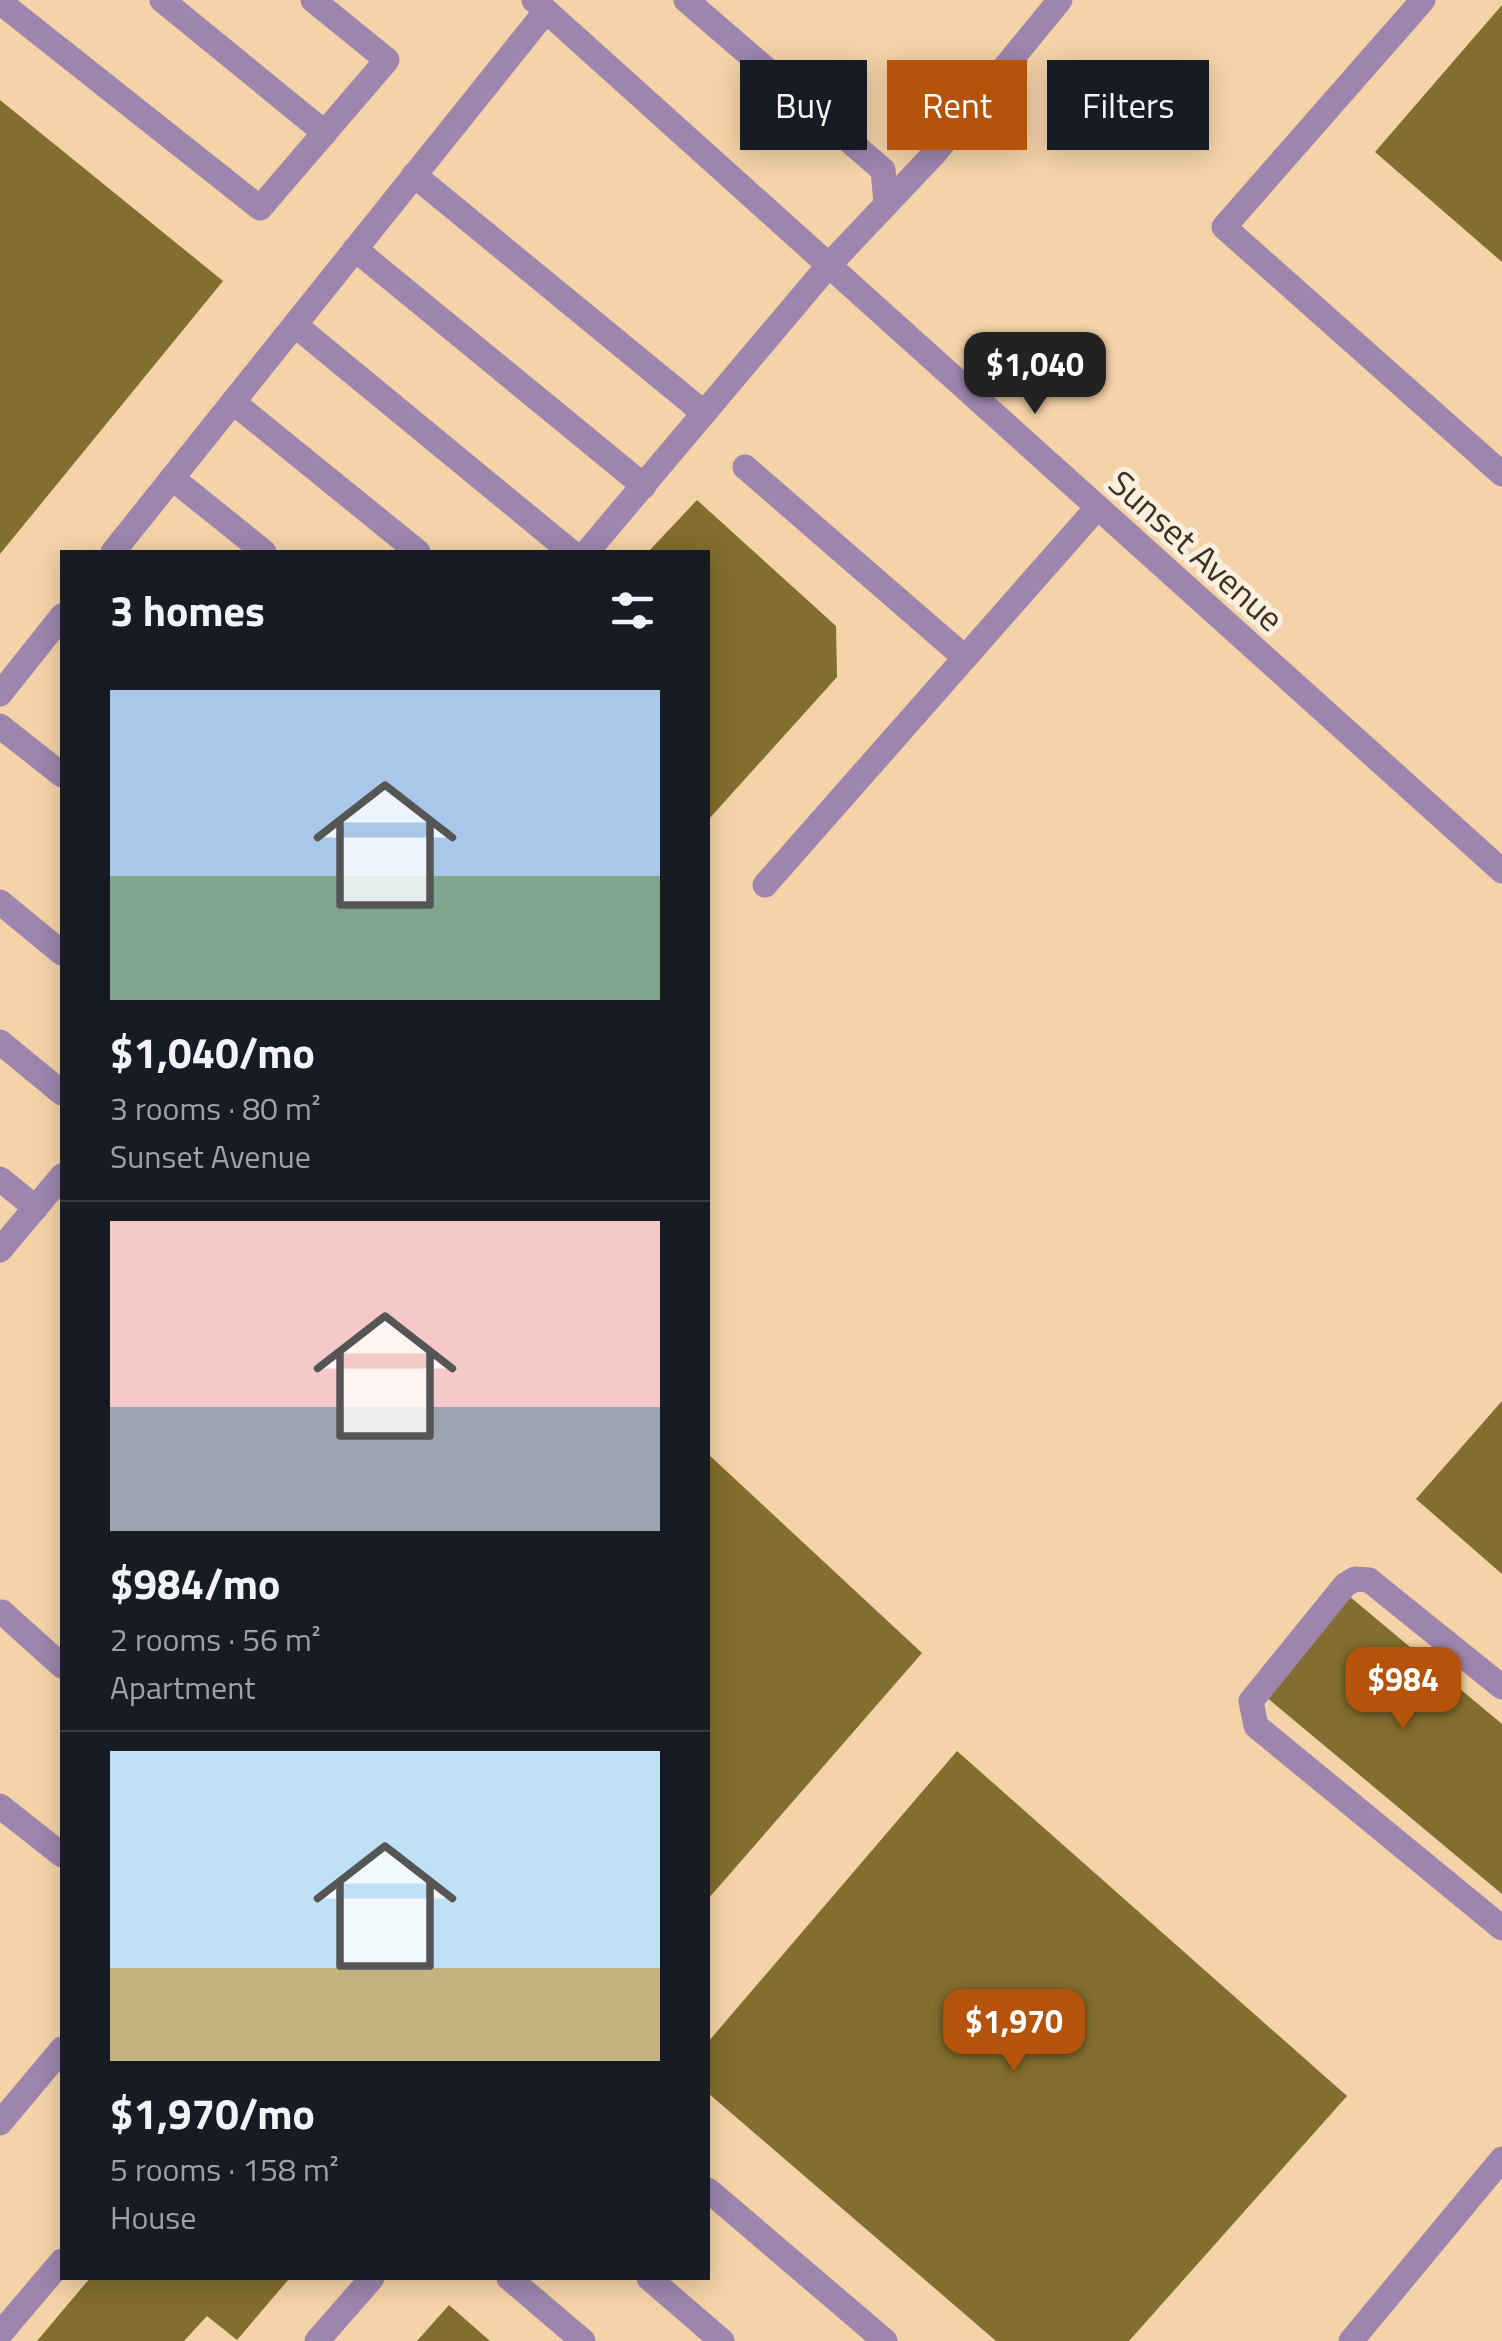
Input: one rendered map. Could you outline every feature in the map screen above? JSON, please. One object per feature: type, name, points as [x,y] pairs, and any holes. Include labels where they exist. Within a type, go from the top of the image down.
[{"type":"street","points":[[162,0],[324,133]]},
{"type":"street","points":[[0,2],[260,208],[387,60],[313,0]]},
{"type":"street","points":[[686,0],[883,170],[886,204]]},
{"type":"street","points":[[589,550],[828,266],[934,154],[1060,0]]},
{"type":"street","points":[[1423,0],[1224,228],[1502,474]]},
{"type":"street","points":[[119,550],[414,176],[540,5]]},
{"type":"street","name":"Sunset Avenue","points":[[540,5],[1502,871]]},
{"type":"street","points":[[414,176],[704,414]]},
{"type":"street","points":[[355,249],[644,486]]},
{"type":"street","points":[[295,325],[569,550]]},
{"type":"street","points":[[234,402],[416,550]]},
{"type":"street","points":[[745,467],[963,656]]},
{"type":"street","points":[[172,478],[262,550]]},
{"type":"street","points":[[765,885],[1096,509]]},
{"type":"street","points":[[0,694],[60,625]]},
{"type":"street","points":[[0,726],[60,773]]},
{"type":"street","points":[[0,902],[60,951]]},
{"type":"street","points":[[0,1042],[60,1092]]},
{"type":"street","points":[[0,1250],[60,1178]]},
{"type":"street","points":[[0,1179],[36,1208]]},
{"type":"street","points":[[1502,1688],[1370,1580],[1355,1579],[1345,1585],[1251,1701],[1250,1712],[1256,1726],[1502,1928]]},
{"type":"street","points":[[2,1612],[60,1664]]},
{"type":"street","points":[[0,1806],[60,1853]]},
{"type":"street","points":[[0,2122],[60,2051]]},
{"type":"street","points":[[1352,2341],[1502,2159]]},
{"type":"street","points":[[710,2192],[885,2341]]},
{"type":"street","points":[[0,2334],[60,2264]]},
{"type":"street","points":[[317,2341],[370,2280]]},
{"type":"street","points":[[511,2280],[583,2341]]},
{"type":"street","points":[[651,2280],[709,2337]]},
{"type":"shaded area","points":[[0,0],[1502,0],[1502,2341],[0,2341]]},
{"type":"building","points":[[1502,5],[1502,262],[1375,152]]},
{"type":"building","points":[[0,100],[223,281],[0,554]]},
{"type":"building","points":[[697,500],[836,626],[837,677],[710,818],[710,550],[650,550]]},
{"type":"building","points":[[1502,1401],[1502,1574],[1416,1499]]},
{"type":"building","points":[[710,1456],[922,1653],[710,1897]]},
{"type":"building","points":[[1349,1596],[1502,1724],[1502,1894],[1265,1696]]},
{"type":"building","points":[[957,1751],[1347,2096],[1129,2341],[996,2341],[710,2095],[710,2040]]},
{"type":"building","points":[[88,2280],[288,2280],[237,2340],[207,2316],[184,2341],[37,2341]]},
{"type":"building","points":[[449,2305],[490,2341],[417,2341]]}]
